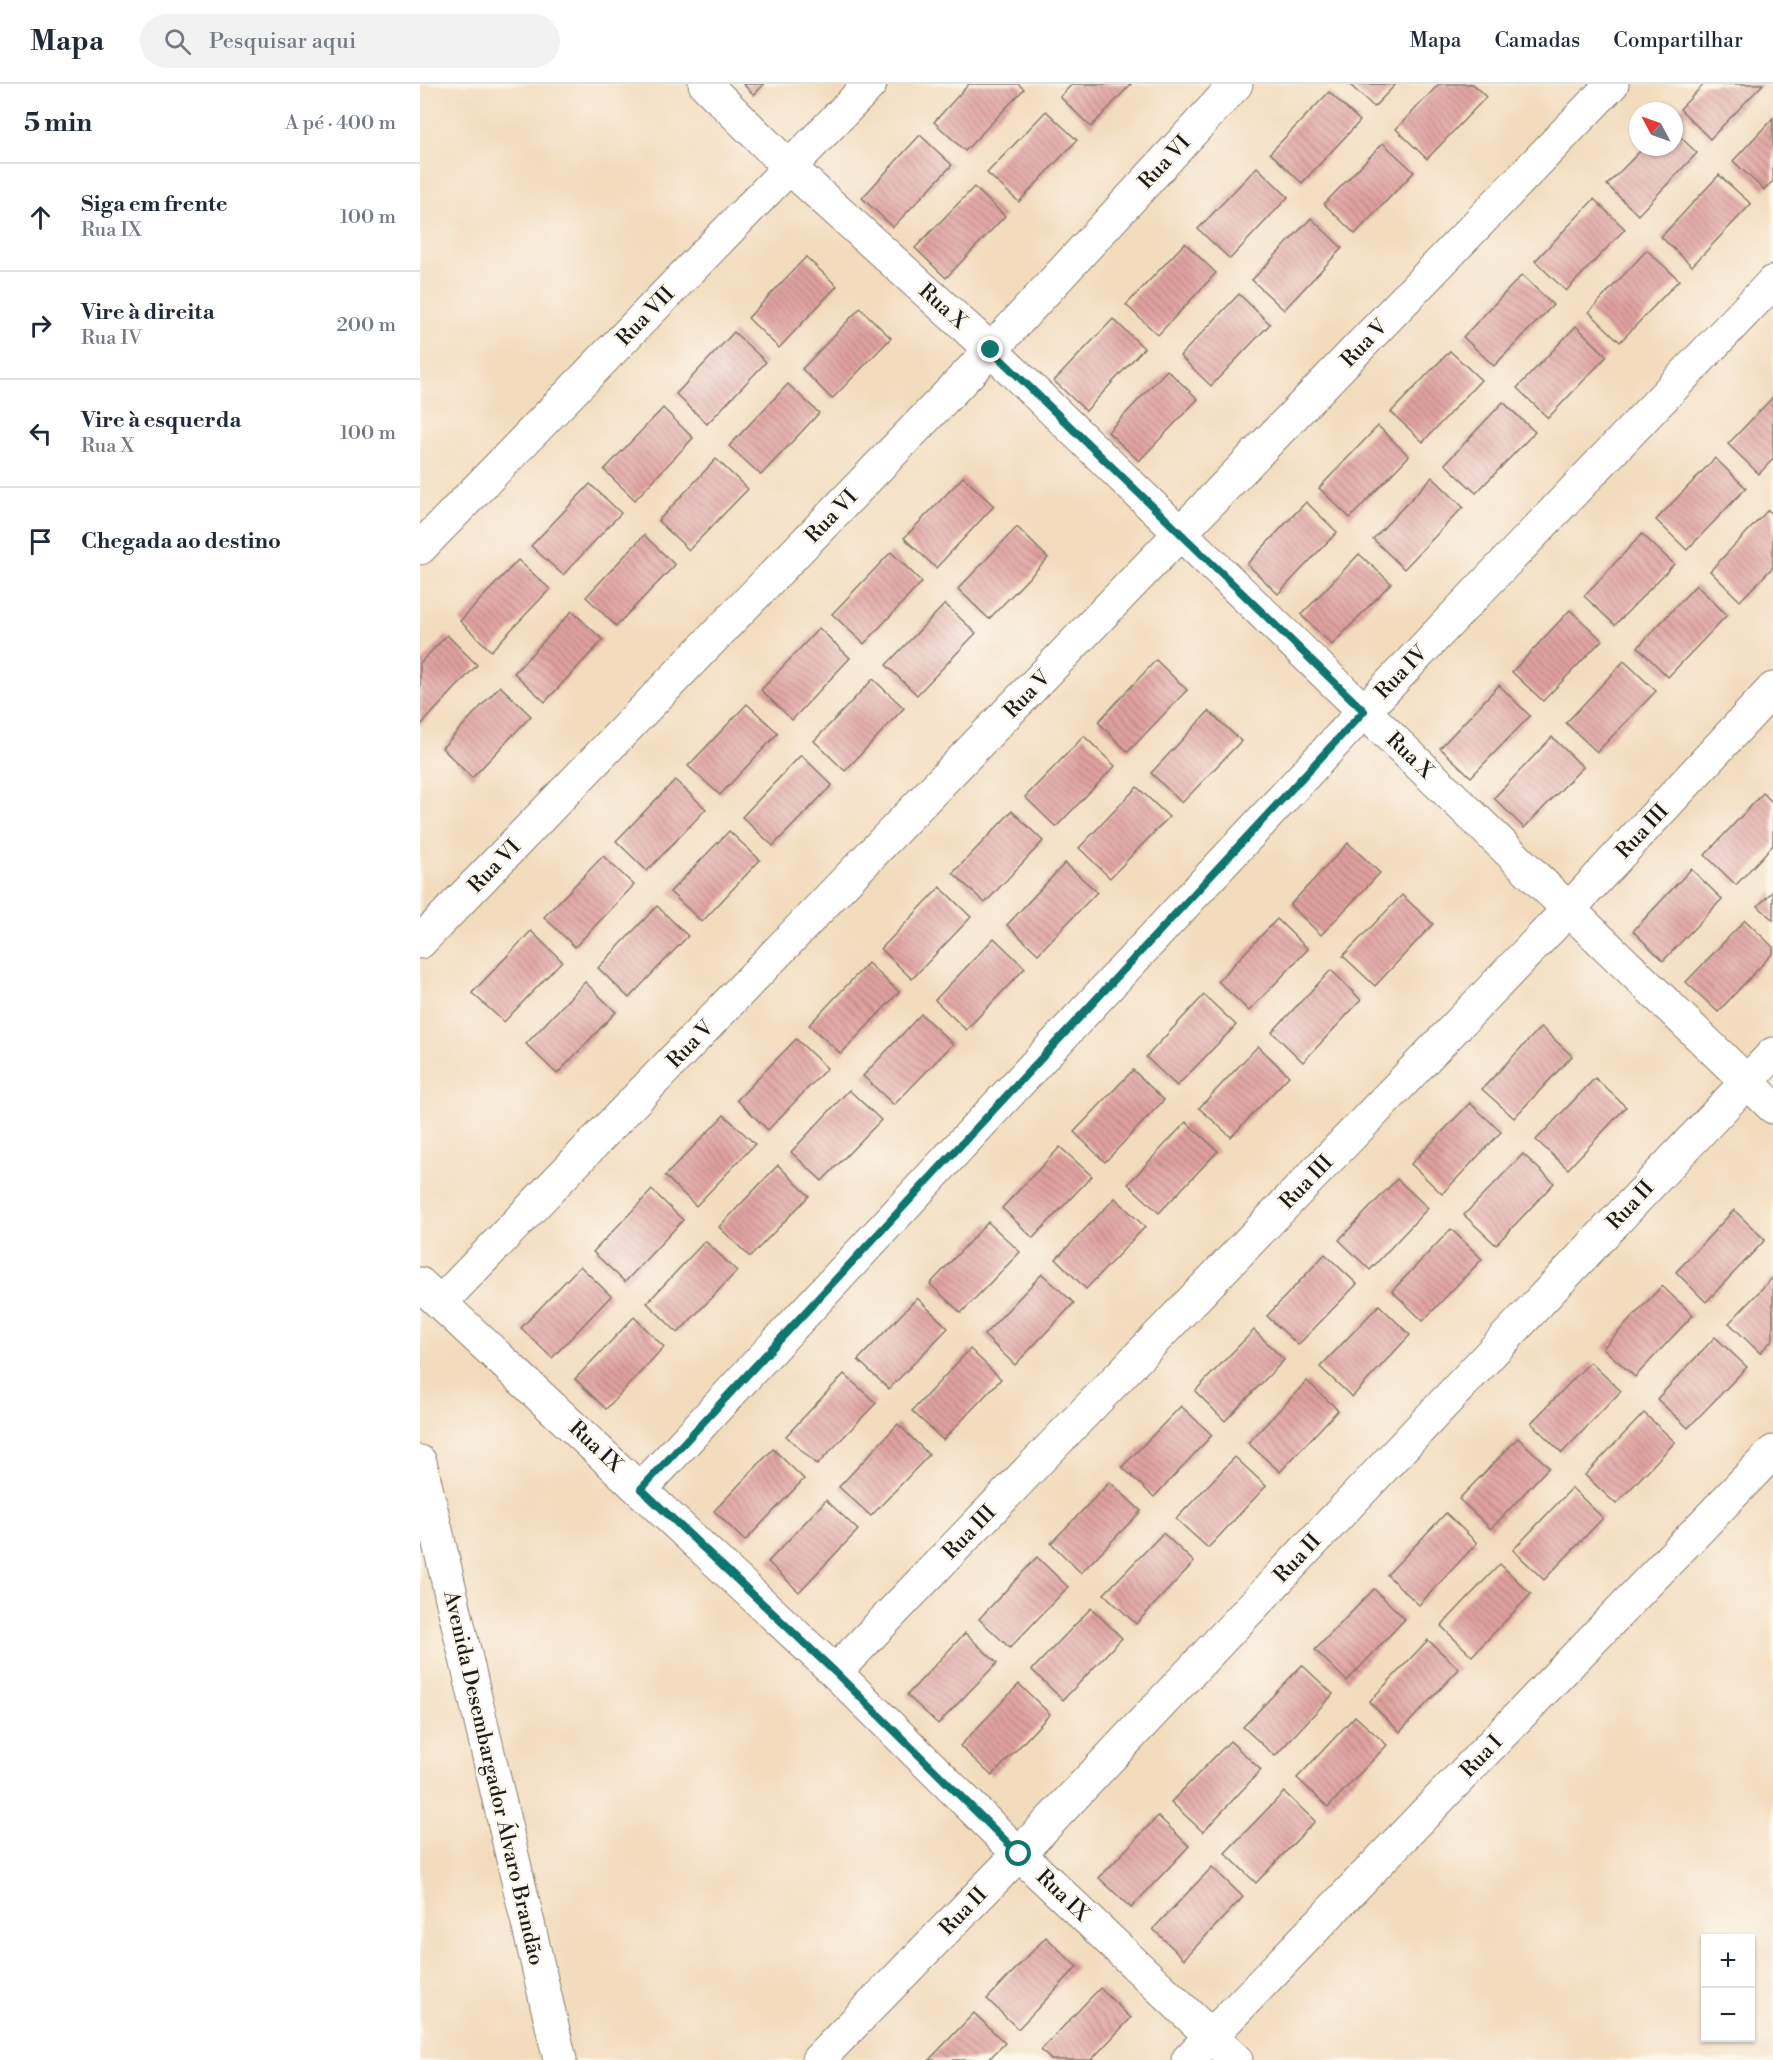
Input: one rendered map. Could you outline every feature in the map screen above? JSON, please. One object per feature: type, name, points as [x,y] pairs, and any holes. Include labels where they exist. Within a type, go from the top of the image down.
[{"type":"street","name":"Rua X","points":[[705,84],[789,167],[991,350],[1773,1107]]},
{"type":"street","name":"Rua VII","points":[[420,548],[870,84]]},
{"type":"street","name":"Rua VI","points":[[420,942],[991,350],[1236,84]]},
{"type":"street","name":"Rua V","points":[[431,1293],[1181,534],[1612,84]]},
{"type":"street","name":"Rua IV","points":[[641,1489],[1364,711],[1773,282]]},
{"type":"street","name":"Rua III","points":[[835,1672],[1569,909],[1773,689]]},
{"type":"street","name":"Rua II","points":[[818,2060],[1019,1854],[1773,1054]]},
{"type":"street","name":"Rua IX","points":[[431,1293],[835,1672],[1019,1854],[1236,2060]]},
{"type":"street","name":"Rua I","points":[[1188,2060],[1773,1452]]},
{"type":"street","name":"Avenida Desembargador Álvaro Brandão","points":[[420,1462],[560,2060]]},
{"type":"building","points":[[743,84],[764,84],[754,95]]},
{"type":"building","points":[[969,84],[1018,84],[1024,89],[965,151],[934,122]]},
{"type":"building","points":[[1072,84],[1131,84],[1091,127],[1060,97]]},
{"type":"building","points":[[1349,84],[1396,84],[1374,107]]},
{"type":"building","points":[[1439,84],[1473,84],[1486,97],[1427,159],[1396,129]]},
{"type":"building","points":[[1704,84],[1763,84],[1710,139],[1683,112],[1683,106]]},
{"type":"building","points":[[1329,92],[1360,121],[1302,183],[1270,153]]},
{"type":"building","points":[[1046,111],[1077,140],[1019,202],[987,173]]},
{"type":"building","points":[[1773,118],[1773,181],[1764,190],[1733,161]]},
{"type":"building","points":[[920,135],[952,165],[893,227],[862,198]]},
{"type":"building","points":[[1683,140],[1697,153],[1638,215],[1607,185],[1635,156],[1683,156]]},
{"type":"building","points":[[1383,143],[1414,172],[1355,234],[1324,204]]},
{"type":"building","points":[[1257,167],[1288,197],[1230,259],[1198,229]]},
{"type":"building","points":[[1719,175],[1751,204],[1692,266],[1661,237]]},
{"type":"building","points":[[974,187],[1005,216],[946,278],[915,248]]},
{"type":"building","points":[[1594,199],[1625,229],[1566,291],[1535,261]]},
{"type":"building","points":[[1311,218],[1342,248],[1284,310],[1252,280]]},
{"type":"building","points":[[1185,243],[1216,273],[1158,335],[1126,305]]},
{"type":"building","points":[[1647,250],[1679,280],[1620,342],[1589,312]]},
{"type":"building","points":[[806,257],[837,286],[779,348],[748,318]]},
{"type":"building","points":[[1522,275],[1553,305],[1494,366],[1463,337]]},
{"type":"building","points":[[1239,294],[1270,324],[1211,386],[1180,356]]},
{"type":"building","points":[[860,308],[891,338],[832,399],[802,369]]},
{"type":"building","points":[[1113,319],[1144,348],[1086,411],[1054,381]]},
{"type":"building","points":[[1576,326],[1607,356],[1548,418],[1517,388]]},
{"type":"building","points":[[734,332],[766,362],[707,424],[676,394]]},
{"type":"building","points":[[1450,351],[1481,380],[1423,442],[1391,412]]},
{"type":"building","points":[[1167,370],[1198,399],[1139,461],[1108,432]]},
{"type":"building","points":[[788,384],[819,413],[761,475],[729,446]]},
{"type":"building","points":[[1773,397],[1773,459],[1759,474],[1728,444]]},
{"type":"building","points":[[1503,402],[1535,432],[1476,493],[1445,464]]},
{"type":"building","points":[[663,408],[693,438],[635,500],[604,470]]},
{"type":"building","points":[[1378,426],[1409,456],[1350,518],[1319,488]]},
{"type":"building","points":[[1715,458],[1746,488],[1687,550],[1656,520]]},
{"type":"building","points":[[716,459],[748,489],[689,550],[658,521]]},
{"type":"building","points":[[963,477],[994,506],[936,568],[904,538]]},
{"type":"building","points":[[1432,477],[1463,507],[1404,569],[1373,539]]},
{"type":"building","points":[[590,484],[621,513],[563,575],[531,546]]},
{"type":"building","points":[[1306,502],[1337,532],[1278,594],[1247,564]]},
{"type":"building","points":[[1768,510],[1773,514],[1773,567],[1740,601],[1710,571]]},
{"type":"building","points":[[1017,527],[1048,558],[989,619],[958,589]]},
{"type":"building","points":[[1642,534],[1674,564],[1615,625],[1584,596]]},
{"type":"building","points":[[644,535],[675,565],[616,626],[586,597]]},
{"type":"building","points":[[891,552],[922,582],[864,644],[832,614]]},
{"type":"building","points":[[1359,554],[1391,583],[1332,645],[1301,615]]},
{"type":"building","points":[[518,560],[550,589],[491,651],[460,621]]},
{"type":"building","points":[[1696,585],[1727,615],[1668,677],[1638,647]]},
{"type":"building","points":[[945,604],[976,633],[917,695],[886,665]]},
{"type":"building","points":[[1570,610],[1602,640],[1543,701],[1512,672]]},
{"type":"building","points":[[572,611],[603,640],[545,702],[514,673]]},
{"type":"building","points":[[819,628],[850,658],[792,720],[761,690]]},
{"type":"building","points":[[447,635],[477,665],[420,726],[420,663]]},
{"type":"building","points":[[1156,660],[1187,690],[1128,752],[1098,722]]},
{"type":"building","points":[[1624,661],[1656,691],[1597,752],[1566,723]]},
{"type":"building","points":[[873,679],[904,708],[845,771],[814,741]]},
{"type":"building","points":[[1499,685],[1530,716],[1471,777],[1440,748]]},
{"type":"building","points":[[500,686],[531,716],[472,778],[442,748]]},
{"type":"building","points":[[747,704],[778,733],[720,795],[688,766]]},
{"type":"building","points":[[1209,711],[1241,741],[1182,803],[1151,773]]},
{"type":"building","points":[[1084,736],[1115,766],[1056,827],[1025,797]]},
{"type":"building","points":[[1552,737],[1583,767],[1524,828],[1494,798]]},
{"type":"building","points":[[801,755],[832,785],[773,846],[742,817]]},
{"type":"building","points":[[675,780],[706,809],[647,871],[616,841]]},
{"type":"building","points":[[1137,787],[1169,817],[1110,878],[1079,848]]},
{"type":"building","points":[[1763,793],[1773,803],[1773,845],[1736,885],[1705,855]]},
{"type":"building","points":[[1012,811],[1043,841],[985,903],[953,873]]},
{"type":"building","points":[[729,831],[760,860],[702,922],[670,892]]},
{"type":"building","points":[[1348,843],[1380,873],[1321,935],[1290,905]]},
{"type":"building","points":[[603,856],[634,885],[575,947],[544,917]]},
{"type":"building","points":[[1065,863],[1097,892],[1038,954],[1007,925]]},
{"type":"building","points":[[1691,869],[1722,899],[1663,961],[1633,931]]},
{"type":"building","points":[[940,887],[971,917],[912,979],[881,949]]},
{"type":"building","points":[[1773,891],[1773,920],[1758,906]]},
{"type":"building","points":[[1402,895],[1433,924],[1375,986],[1343,956]]},
{"type":"building","points":[[657,906],[688,936],[629,998],[598,968]]},
{"type":"building","points":[[1277,919],[1308,949],[1249,1011],[1218,981]]},
{"type":"building","points":[[1745,920],[1773,947],[1773,953],[1718,1012],[1686,982]]},
{"type":"building","points":[[531,931],[562,961],[504,1022],[472,993]]},
{"type":"building","points":[[994,938],[1025,968],[966,1030],[935,1000]]},
{"type":"building","points":[[868,963],[899,992],[841,1054],[809,1025]]},
{"type":"building","points":[[1331,970],[1361,1000],[1303,1062],[1272,1032]]},
{"type":"building","points":[[585,982],[616,1012],[557,1074],[526,1044]]},
{"type":"building","points":[[1204,995],[1236,1025],[1177,1086],[1146,1057]]},
{"type":"building","points":[[921,1014],[953,1044],[894,1105],[863,1076]]},
{"type":"building","points":[[1541,1027],[1572,1056],[1514,1118],[1482,1089]]},
{"type":"building","points":[[796,1039],[827,1068],[768,1130],[737,1100]]},
{"type":"building","points":[[1258,1046],[1289,1076],[1231,1137],[1199,1108]]},
{"type":"building","points":[[1133,1070],[1164,1100],[1105,1162],[1074,1132]]},
{"type":"building","points":[[1595,1078],[1626,1107],[1568,1169],[1536,1140]]},
{"type":"building","points":[[849,1090],[881,1120],[822,1181],[791,1152]]},
{"type":"building","points":[[1470,1103],[1501,1132],[1442,1194],[1411,1164]]},
{"type":"building","points":[[724,1115],[755,1144],[696,1206],[665,1176]]},
{"type":"building","points":[[1186,1122],[1218,1151],[1159,1213],[1128,1184]]},
{"type":"building","points":[[1060,1147],[1092,1176],[1033,1238],[1002,1208]]},
{"type":"building","points":[[1523,1154],[1554,1183],[1496,1245],[1464,1215]]},
{"type":"building","points":[[778,1165],[809,1196],[750,1257],[719,1227]]},
{"type":"building","points":[[1397,1179],[1428,1208],[1370,1270],[1339,1240]]},
{"type":"building","points":[[652,1190],[683,1220],[625,1282],[593,1252]]},
{"type":"building","points":[[1115,1198],[1145,1227],[1086,1289],[1056,1259]]},
{"type":"building","points":[[1734,1210],[1765,1240],[1706,1302],[1676,1272]]},
{"type":"building","points":[[988,1222],[1020,1252],[961,1313],[930,1284]]},
{"type":"building","points":[[1451,1229],[1482,1259],[1423,1321],[1392,1291]]},
{"type":"building","points":[[705,1241],[737,1271],[678,1333],[647,1303]]},
{"type":"building","points":[[1325,1254],[1357,1284],[1298,1345],[1267,1316]]},
{"type":"building","points":[[580,1266],[611,1296],[552,1358],[521,1328]]},
{"type":"building","points":[[1042,1274],[1074,1303],[1015,1365],[984,1335]]},
{"type":"building","points":[[1773,1277],[1773,1339],[1760,1353],[1729,1323]]},
{"type":"building","points":[[1662,1286],[1693,1315],[1635,1377],[1603,1348]]},
{"type":"building","points":[[917,1298],[948,1328],[889,1389],[858,1360]]},
{"type":"building","points":[[1379,1305],[1410,1335],[1352,1397],[1320,1367]]},
{"type":"building","points":[[634,1317],[664,1347],[606,1409],[575,1379]]},
{"type":"building","points":[[1254,1330],[1284,1360],[1225,1421],[1195,1391]]},
{"type":"building","points":[[1715,1337],[1747,1367],[1688,1428],[1657,1399]]},
{"type":"building","points":[[970,1349],[1001,1379],[943,1440],[912,1411]]},
{"type":"building","points":[[1590,1362],[1621,1391],[1562,1453],[1531,1423]]},
{"type":"building","points":[[844,1374],[876,1403],[817,1465],[786,1436]]},
{"type":"building","points":[[1307,1381],[1338,1410],[1280,1472],[1248,1443]]},
{"type":"building","points":[[1181,1406],[1212,1435],[1154,1497],[1122,1467]]},
{"type":"building","points":[[1644,1413],[1675,1442],[1616,1504],[1585,1475]]},
{"type":"building","points":[[898,1424],[929,1455],[871,1516],[839,1487]]},
{"type":"building","points":[[1518,1438],[1549,1467],[1491,1529],[1459,1499]]},
{"type":"building","points":[[773,1449],[804,1479],[745,1541],[714,1511]]},
{"type":"building","points":[[1235,1457],[1266,1486],[1208,1548],[1176,1519]]},
{"type":"building","points":[[1110,1482],[1141,1511],[1081,1573],[1051,1543]]},
{"type":"building","points":[[1572,1488],[1603,1518],[1544,1580],[1513,1550]]},
{"type":"building","points":[[826,1500],[858,1530],[799,1592],[768,1562]]},
{"type":"building","points":[[1446,1513],[1477,1543],[1419,1605],[1387,1575]]},
{"type":"building","points":[[1163,1533],[1194,1562],[1136,1624],[1104,1594]]},
{"type":"building","points":[[1037,1557],[1068,1587],[1010,1648],[979,1619]]},
{"type":"building","points":[[1500,1564],[1531,1594],[1472,1656],[1441,1626]]},
{"type":"building","points":[[1374,1589],[1405,1619],[1347,1681],[1315,1650]]},
{"type":"building","points":[[1091,1608],[1122,1638],[1063,1700],[1032,1670]]},
{"type":"building","points":[[965,1633],[997,1663],[938,1724],[907,1695]]},
{"type":"building","points":[[1428,1640],[1459,1669],[1400,1732],[1369,1702]]},
{"type":"building","points":[[1302,1665],[1333,1694],[1275,1756],[1243,1727]]},
{"type":"building","points":[[1019,1684],[1050,1714],[992,1776],[960,1746]]},
{"type":"building","points":[[1355,1716],[1387,1745],[1328,1807],[1297,1778]]},
{"type":"building","points":[[1230,1741],[1261,1770],[1203,1832],[1171,1802]]},
{"type":"building","points":[[1284,1792],[1315,1821],[1256,1883],[1225,1853]]},
{"type":"building","points":[[1158,1816],[1189,1846],[1131,1908],[1099,1878]]},
{"type":"building","points":[[1212,1867],[1243,1897],[1184,1959],[1153,1929]]},
{"type":"building","points":[[1046,1937],[1077,1967],[1018,2029],[987,1999]]},
{"type":"building","points":[[1100,1988],[1131,2018],[1091,2060],[1051,2060],[1041,2050]]},
{"type":"building","points":[[974,2013],[1005,2043],[988,2060],[929,2060]]},
{"type":"route","points":[[991,350],[1364,711],[641,1489],[835,1672],[1019,1854]]}]
